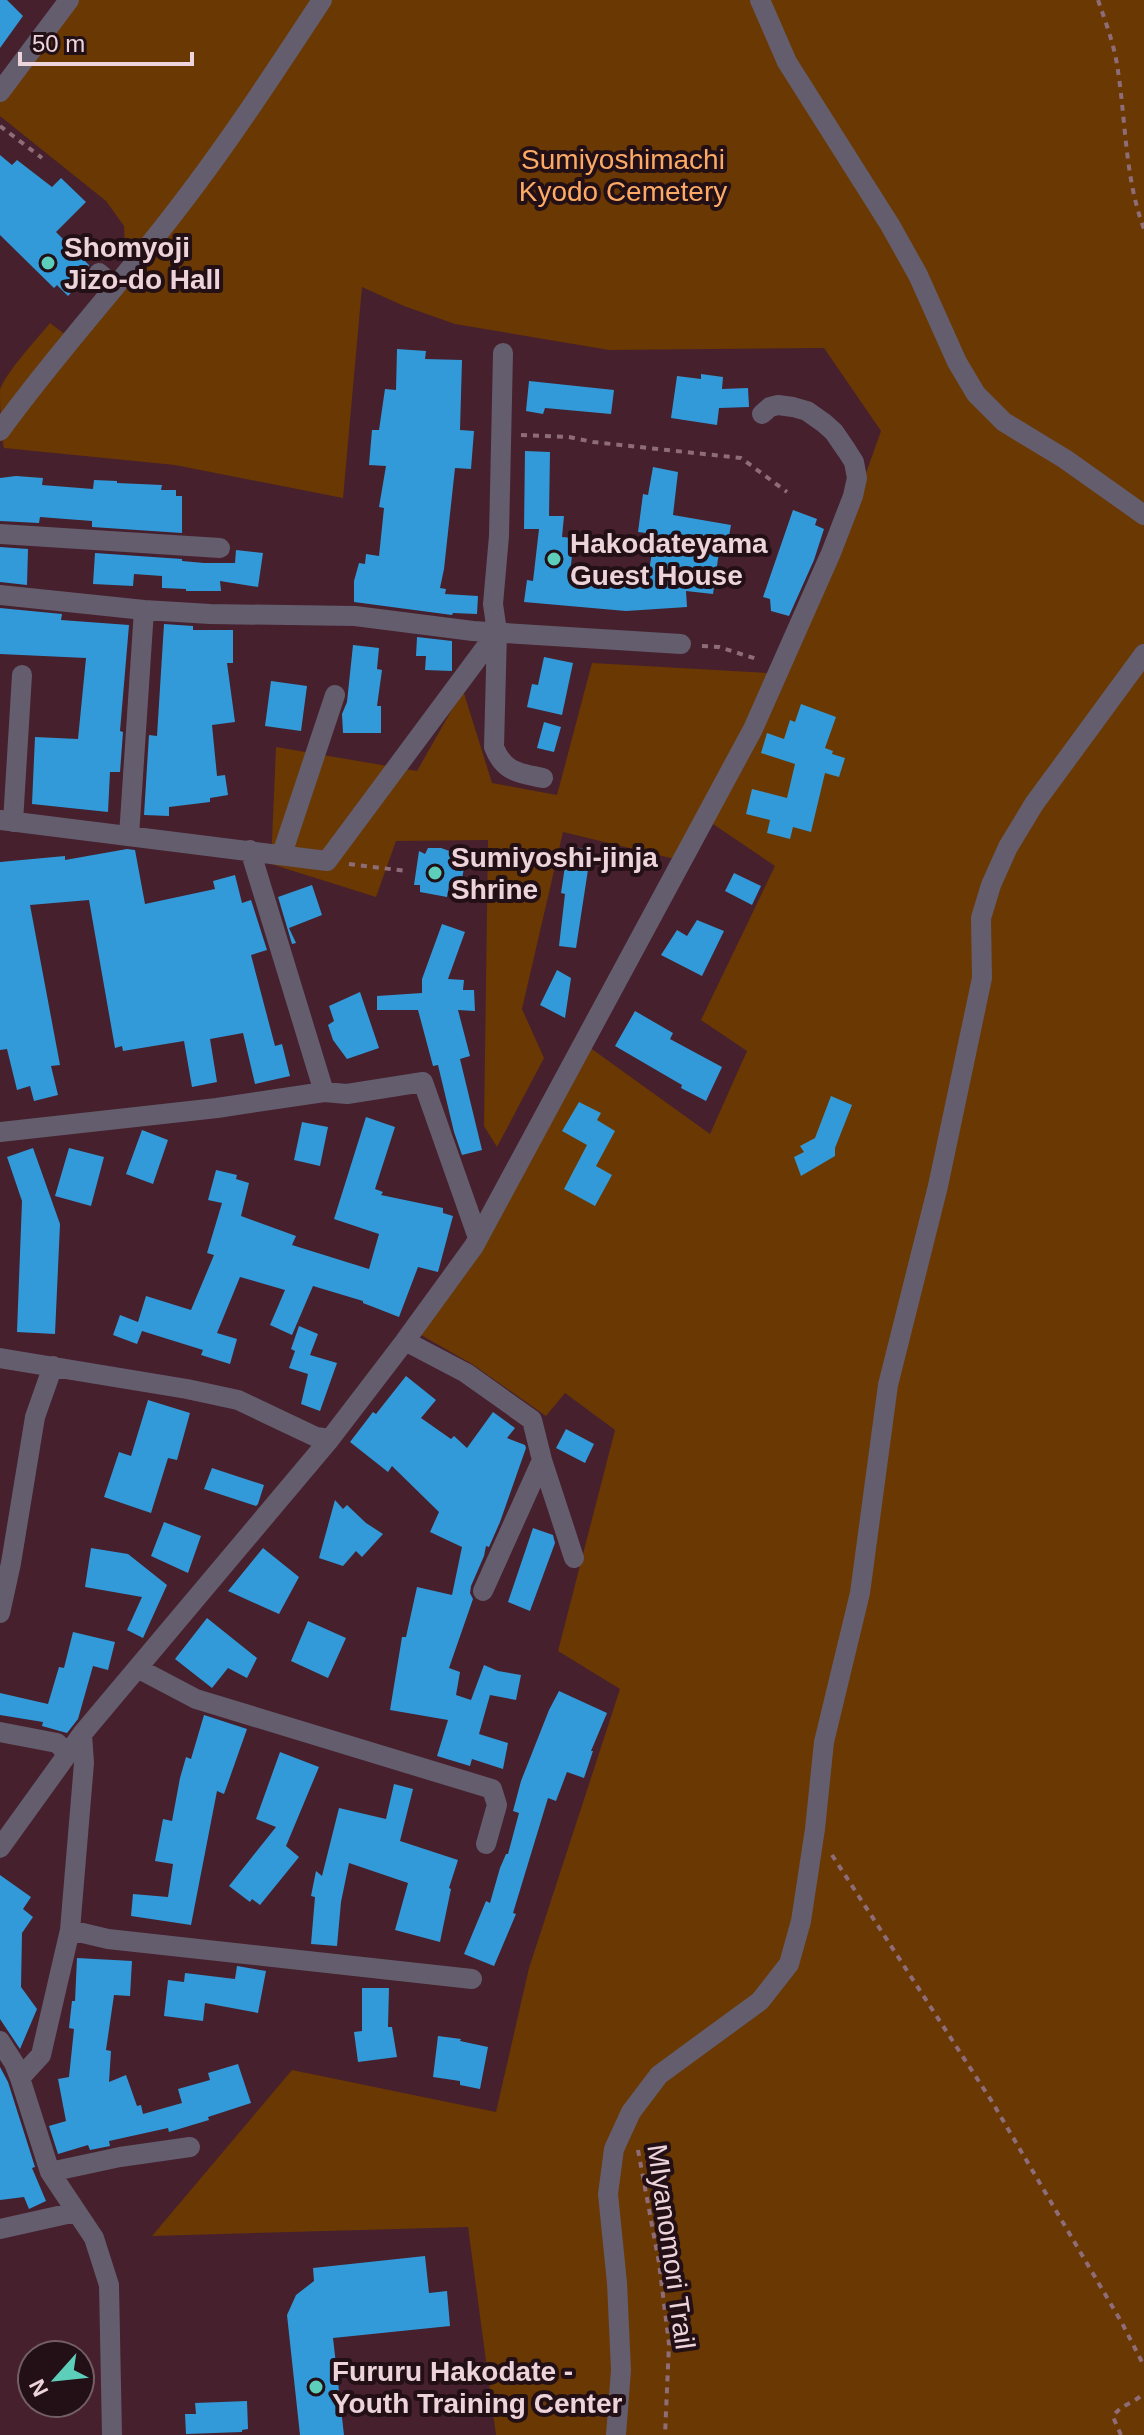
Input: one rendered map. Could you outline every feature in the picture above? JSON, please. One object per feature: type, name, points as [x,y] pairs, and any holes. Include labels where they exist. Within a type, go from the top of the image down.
[{"type":"street","points":[[0,92],[69,0]]},
{"type":"street","points":[[0,431],[174,215],[270,80],[322,0]]},
{"type":"street","points":[[760,0],[787,62],[918,275],[957,362],[976,394],[1004,422],[1065,459],[1144,515]]},
{"type":"street","points":[[99,273],[115,287]]},
{"type":"street","points":[[503,353],[499,536],[493,604],[497,632],[494,747],[499,759],[515,772],[543,778]]},
{"type":"street","points":[[0,1848],[82,1734],[330,1439],[478,1238],[753,729],[831,553],[857,478],[854,462],[834,432],[807,411],[778,405],[762,414]]},
{"type":"street","points":[[0,534],[220,548]]},
{"type":"street","points":[[7,595],[144,610],[355,616],[473,631],[681,644]]},
{"type":"street","points":[[129,836],[144,610]]},
{"type":"street","points":[[22,675],[6,821],[327,861],[497,632]]},
{"type":"street","points":[[616,2435],[621,2370],[617,2283],[608,2194],[614,2149],[631,2112],[659,2075],[760,2001],[789,1964],[801,1921],[824,1742],[863,1577],[888,1385],[938,1186],[982,978],[981,918],[1008,847],[1034,804],[1144,654]]},
{"type":"street","points":[[282,854],[335,695]]},
{"type":"street","points":[[250,850],[324,1092]]},
{"type":"street","points":[[0,1132],[217,1108],[324,1092],[347,1094],[423,1082],[478,1238]]},
{"type":"street","points":[[405,1341],[466,1373],[532,1420],[574,1558]]},
{"type":"street","points":[[0,1358],[238,1400],[316,1437],[330,1439]]},
{"type":"street","points":[[0,1613],[35,1417],[53,1366]]},
{"type":"street","points":[[483,1591],[542,1460]]},
{"type":"street","points":[[139,1669],[196,1699],[492,1789],[497,1805],[486,1844]]},
{"type":"street","points":[[0,1732],[57,1743],[67,1753]]},
{"type":"street","points":[[20,2078],[41,2055],[70,1930],[84,1763],[82,1734]]},
{"type":"street","points":[[70,1930],[108,1939],[472,1979]]},
{"type":"street","points":[[0,2041],[20,2078],[50,2172],[94,2238],[109,2285],[112,2435]]},
{"type":"street","points":[[50,2172],[120,2157],[190,2147]]},
{"type":"street","points":[[0,2229],[76,2212]]},
{"type":"path","points":[[1098,0],[1118,67],[1134,203],[1144,229]]},
{"type":"path","points":[[0,126],[42,158]]},
{"type":"path","points":[[502,434],[569,437],[741,458],[787,492]]},
{"type":"path","points":[[681,644],[719,647],[781,666]]},
{"type":"path","points":[[327,861],[406,871]]},
{"type":"path","points":[[815,1829],[991,2100],[1144,2366]]},
{"type":"path","name":"MIyanomori Trail","points":[[631,2112],[659,2263],[669,2344],[665,2435]]},
{"type":"path","points":[[1121,2435],[1113,2417],[1116,2410],[1144,2393]]},
{"type":"green space","name":"Sumiyoshimachi Kyodo Cemetery","points":[[78,0],[1144,0],[1144,2435],[496,2435],[468,2227],[152,2236],[292,2070],[496,2112],[529,1968],[620,1689],[558,1651],[615,1430],[565,1393],[546,1416],[472,1364],[421,1335],[589,1047],[710,1134],[747,1051],[701,1020],[775,866],[710,822],[683,861],[563,832],[522,1009],[544,1058],[497,1147],[484,1126],[488,840],[396,841],[376,897],[271,864],[276,747],[417,771],[463,690],[492,783],[557,795],[592,663],[786,674],[835,560],[881,431],[824,348],[609,350],[455,324],[362,287],[343,498],[175,465],[4,448],[0,390],[8,374],[50,323],[75,342],[126,274],[124,226],[106,201],[0,116],[0,101]]},
{"type":"building","points":[[0,0],[7,0],[23,16],[0,48]]},
{"type":"building","points":[[0,155],[12,165],[17,160],[52,187],[61,178],[86,202],[56,232],[89,265],[87,276],[68,296],[57,285],[54,288],[0,235]]},
{"type":"building","points":[[397,349],[426,351],[425,359],[462,360],[460,430],[474,431],[471,469],[455,468],[440,588],[446,589],[445,594],[478,596],[477,614],[452,615],[354,602],[354,581],[359,563],[365,564],[366,554],[379,556],[384,508],[379,507],[386,466],[369,465],[372,430],[379,430],[385,389],[396,390]]},
{"type":"building","points":[[701,374],[723,377],[722,389],[748,388],[749,407],[719,408],[717,425],[671,418],[677,376],[701,379]]},
{"type":"building","points":[[529,381],[614,390],[611,414],[545,408],[543,414],[526,411]]},
{"type":"building","points":[[525,451],[550,452],[549,516],[564,516],[562,537],[574,538],[569,582],[632,586],[633,581],[647,583],[655,534],[638,532],[643,494],[648,495],[653,467],[678,472],[673,515],[731,525],[726,553],[719,552],[713,594],[686,591],[687,607],[626,611],[524,602],[527,580],[533,581],[539,529],[524,529]]},
{"type":"building","points":[[0,478],[43,478],[42,485],[93,489],[94,480],[162,485],[161,490],[176,490],[176,496],[182,496],[182,533],[92,527],[92,521],[40,517],[39,523],[0,521]]},
{"type":"building","points":[[793,510],[817,519],[815,525],[824,529],[789,616],[771,611],[770,599],[763,597]]},
{"type":"building","points":[[0,547],[28,549],[27,585],[0,582]]},
{"type":"building","points":[[236,550],[263,553],[258,587],[220,581],[221,591],[186,591],[162,588],[162,576],[134,574],[133,586],[93,584],[95,553],[235,563]]},
{"type":"building","points":[[0,608],[62,614],[61,620],[129,625],[120,731],[123,732],[120,772],[110,772],[108,812],[32,804],[35,737],[78,739],[86,658],[0,654]]},
{"type":"building","points":[[164,624],[193,626],[193,630],[233,630],[233,663],[227,663],[235,722],[212,725],[217,776],[225,775],[228,795],[210,798],[210,802],[169,807],[169,816],[144,815],[149,735],[157,736]]},
{"type":"building","points":[[417,637],[452,641],[452,671],[425,670],[426,656],[416,656]]},
{"type":"building","points":[[353,645],[379,648],[377,669],[382,670],[377,706],[381,706],[381,733],[343,733],[342,714],[347,702]]},
{"type":"building","points":[[544,657],[573,663],[562,715],[527,707],[532,684],[538,685]]},
{"type":"building","points":[[271,681],[307,686],[301,731],[265,726]]},
{"type":"building","points":[[801,704],[836,717],[825,748],[845,758],[839,777],[825,773],[811,832],[793,827],[790,839],[767,833],[770,820],[746,814],[752,789],[787,798],[795,764],[761,753],[767,733],[784,739],[790,720],[795,722]]},
{"type":"building","points":[[544,722],[561,727],[554,752],[537,748]]},
{"type":"building","points":[[568,846],[591,850],[576,948],[559,946],[565,894],[561,893]]},
{"type":"building","points":[[428,848],[455,853],[453,865],[464,868],[460,890],[449,886],[447,897],[420,892],[420,885],[414,885],[419,851],[425,854]]},
{"type":"building","points":[[135,850],[145,904],[215,889],[213,881],[235,875],[242,903],[251,900],[267,950],[251,955],[275,1046],[282,1044],[290,1076],[255,1084],[243,1033],[210,1039],[217,1082],[192,1087],[184,1041],[123,1051],[122,1046],[115,1048],[89,900],[30,905],[60,1065],[51,1066],[58,1095],[34,1101],[30,1086],[17,1090],[7,1049],[0,1050],[0,862],[65,856],[65,860]]},
{"type":"building","points":[[734,873],[761,886],[752,905],[725,891]]},
{"type":"building","points":[[312,885],[322,915],[289,928],[296,943],[292,944],[278,897]]},
{"type":"building","points":[[697,920],[724,931],[702,976],[661,955],[677,930],[687,936]]},
{"type":"building","points":[[442,924],[465,932],[448,979],[464,980],[463,990],[474,990],[475,1011],[458,1010],[470,1056],[460,1059],[482,1150],[462,1155],[438,1065],[433,1066],[418,1010],[377,1010],[377,996],[422,993],[422,979]]},
{"type":"building","points":[[557,970],[571,978],[565,1018],[540,1005]]},
{"type":"building","points":[[360,992],[379,1048],[347,1059],[333,1040],[328,1025],[334,1021],[329,1006]]},
{"type":"building","points":[[635,1011],[673,1033],[670,1039],[722,1067],[706,1101],[615,1046]]},
{"type":"building","points":[[831,1096],[852,1105],[835,1148],[835,1156],[801,1176],[794,1157],[804,1152],[800,1146],[815,1138]]},
{"type":"building","points":[[579,1102],[601,1113],[597,1120],[615,1131],[596,1166],[612,1175],[595,1206],[564,1189],[587,1145],[562,1131]]},
{"type":"building","points":[[366,1117],[395,1127],[375,1189],[383,1192],[381,1195],[443,1208],[443,1213],[453,1216],[438,1272],[418,1267],[399,1317],[363,1301],[313,1286],[292,1335],[270,1325],[285,1290],[240,1277],[217,1333],[237,1339],[230,1364],[201,1355],[203,1350],[142,1331],[137,1344],[113,1335],[120,1315],[138,1322],[146,1296],[191,1310],[214,1255],[207,1253],[222,1203],[208,1200],[216,1170],[237,1175],[236,1179],[249,1183],[241,1216],[296,1236],[292,1245],[369,1269],[379,1234],[334,1219]]},
{"type":"building","points":[[302,1122],[328,1127],[320,1166],[294,1160]]},
{"type":"building","points":[[142,1130],[168,1140],[153,1184],[126,1174]]},
{"type":"building","points":[[33,1148],[60,1224],[55,1334],[17,1332],[22,1201],[7,1157]]},
{"type":"building","points":[[69,1148],[104,1157],[91,1206],[55,1196]]},
{"type":"building","points":[[299,1326],[318,1334],[310,1355],[337,1363],[320,1411],[301,1404],[308,1374],[289,1368],[295,1351],[291,1349]]},
{"type":"building","points":[[406,1376],[436,1400],[421,1418],[451,1439],[454,1436],[467,1448],[493,1412],[515,1428],[507,1438],[526,1448],[500,1522],[489,1547],[486,1546],[471,1586],[473,1599],[449,1668],[460,1672],[456,1695],[471,1700],[484,1665],[521,1675],[516,1700],[490,1695],[479,1734],[508,1743],[503,1769],[472,1759],[470,1766],[437,1756],[448,1720],[390,1710],[402,1637],[406,1637],[417,1587],[452,1595],[462,1547],[430,1532],[439,1512],[392,1466],[388,1472],[350,1442]]},
{"type":"building","points":[[148,1400],[190,1413],[177,1460],[168,1458],[151,1513],[104,1497],[119,1452],[131,1456]]},
{"type":"building","points":[[566,1429],[594,1444],[585,1463],[556,1448]]},
{"type":"building","points":[[212,1468],[264,1485],[258,1504],[256,1506],[204,1489]]},
{"type":"building","points":[[335,1500],[343,1509],[347,1505],[383,1534],[362,1557],[356,1551],[343,1566],[319,1558]]},
{"type":"building","points":[[164,1522],[201,1536],[188,1573],[151,1556]]},
{"type":"building","points":[[533,1528],[553,1535],[555,1543],[530,1611],[508,1602]]},
{"type":"building","points":[[91,1548],[128,1554],[167,1585],[143,1638],[127,1630],[142,1597],[85,1587]]},
{"type":"building","points":[[263,1548],[299,1577],[279,1614],[228,1591]]},
{"type":"building","points":[[207,1618],[257,1658],[247,1678],[228,1668],[212,1688],[175,1659]]},
{"type":"building","points":[[308,1621],[346,1638],[328,1678],[291,1661]]},
{"type":"building","points":[[73,1632],[115,1642],[108,1670],[93,1666],[78,1719],[67,1733],[42,1726],[43,1722],[0,1715],[0,1693],[48,1704],[59,1667],[64,1668]]},
{"type":"building","points":[[559,1691],[607,1713],[591,1751],[584,1778],[567,1772],[556,1801],[548,1798],[513,1913],[516,1914],[494,1966],[464,1954],[486,1901],[490,1903],[500,1868],[508,1854],[519,1813],[513,1811],[521,1781]]},
{"type":"building","points":[[204,1715],[247,1729],[224,1794],[217,1791],[191,1925],[131,1916],[133,1894],[168,1897],[173,1864],[155,1861],[163,1819],[172,1821],[186,1757],[191,1759]]},
{"type":"building","points":[[280,1752],[319,1767],[286,1846],[299,1857],[260,1905],[252,1899],[250,1902],[229,1886],[276,1827],[256,1819]]},
{"type":"building","points":[[394,1784],[413,1789],[400,1841],[458,1860],[449,1888],[440,1942],[395,1930],[408,1883],[349,1863],[337,1946],[311,1944],[315,1897],[311,1896],[316,1871],[322,1876],[339,1808],[386,1819]]},
{"type":"building","points":[[0,1875],[31,1897],[23,1909],[33,1917],[22,1933],[21,1987],[37,2009],[20,2049],[0,2019]]},
{"type":"building","points":[[77,1958],[132,1961],[130,1996],[114,1995],[106,2050],[111,2051],[109,2082],[126,2075],[143,2114],[182,2103],[178,2089],[210,2080],[208,2073],[238,2064],[251,2103],[169,2132],[168,2128],[109,2141],[110,2146],[90,2150],[88,2145],[58,2154],[49,2126],[66,2121],[58,2079],[69,2077],[74,2029],[69,2028],[72,2001],[75,2001]]},
{"type":"building","points":[[237,1966],[266,1971],[258,2013],[205,2003],[203,2021],[164,2016],[168,1980],[184,1982],[185,1973],[235,1979]]},
{"type":"building","points":[[362,1988],[389,1988],[388,2027],[392,2027],[397,2057],[358,2062],[354,2032],[362,2031]]},
{"type":"building","points":[[438,2036],[488,2047],[480,2089],[460,2085],[460,2081],[433,2077]]},
{"type":"building","points":[[0,2067],[8,2082],[35,2167],[32,2168],[46,2201],[29,2209],[24,2197],[0,2200]]},
{"type":"building","name":"Fururu Hakodate - Youth Training Center","points":[[425,2256],[429,2293],[447,2291],[450,2326],[333,2338],[344,2435],[300,2435],[287,2315],[296,2295],[314,2281],[313,2268]]},
{"type":"building","points":[[247,2401],[248,2429],[242,2432],[186,2434],[185,2414],[196,2414],[195,2403]]},
{"type":"place","name":"Shomyoji Jizo-do Hall","points":[[48,263]]},
{"type":"place","name":"Hakodateyama Guest House","points":[[554,559]]},
{"type":"place","name":"Sumiyoshi-jinja Shrine","points":[[435,873]]},
{"type":"place","name":"Fururu Hakodate - Youth Training Center","points":[[316,2387]]}]
